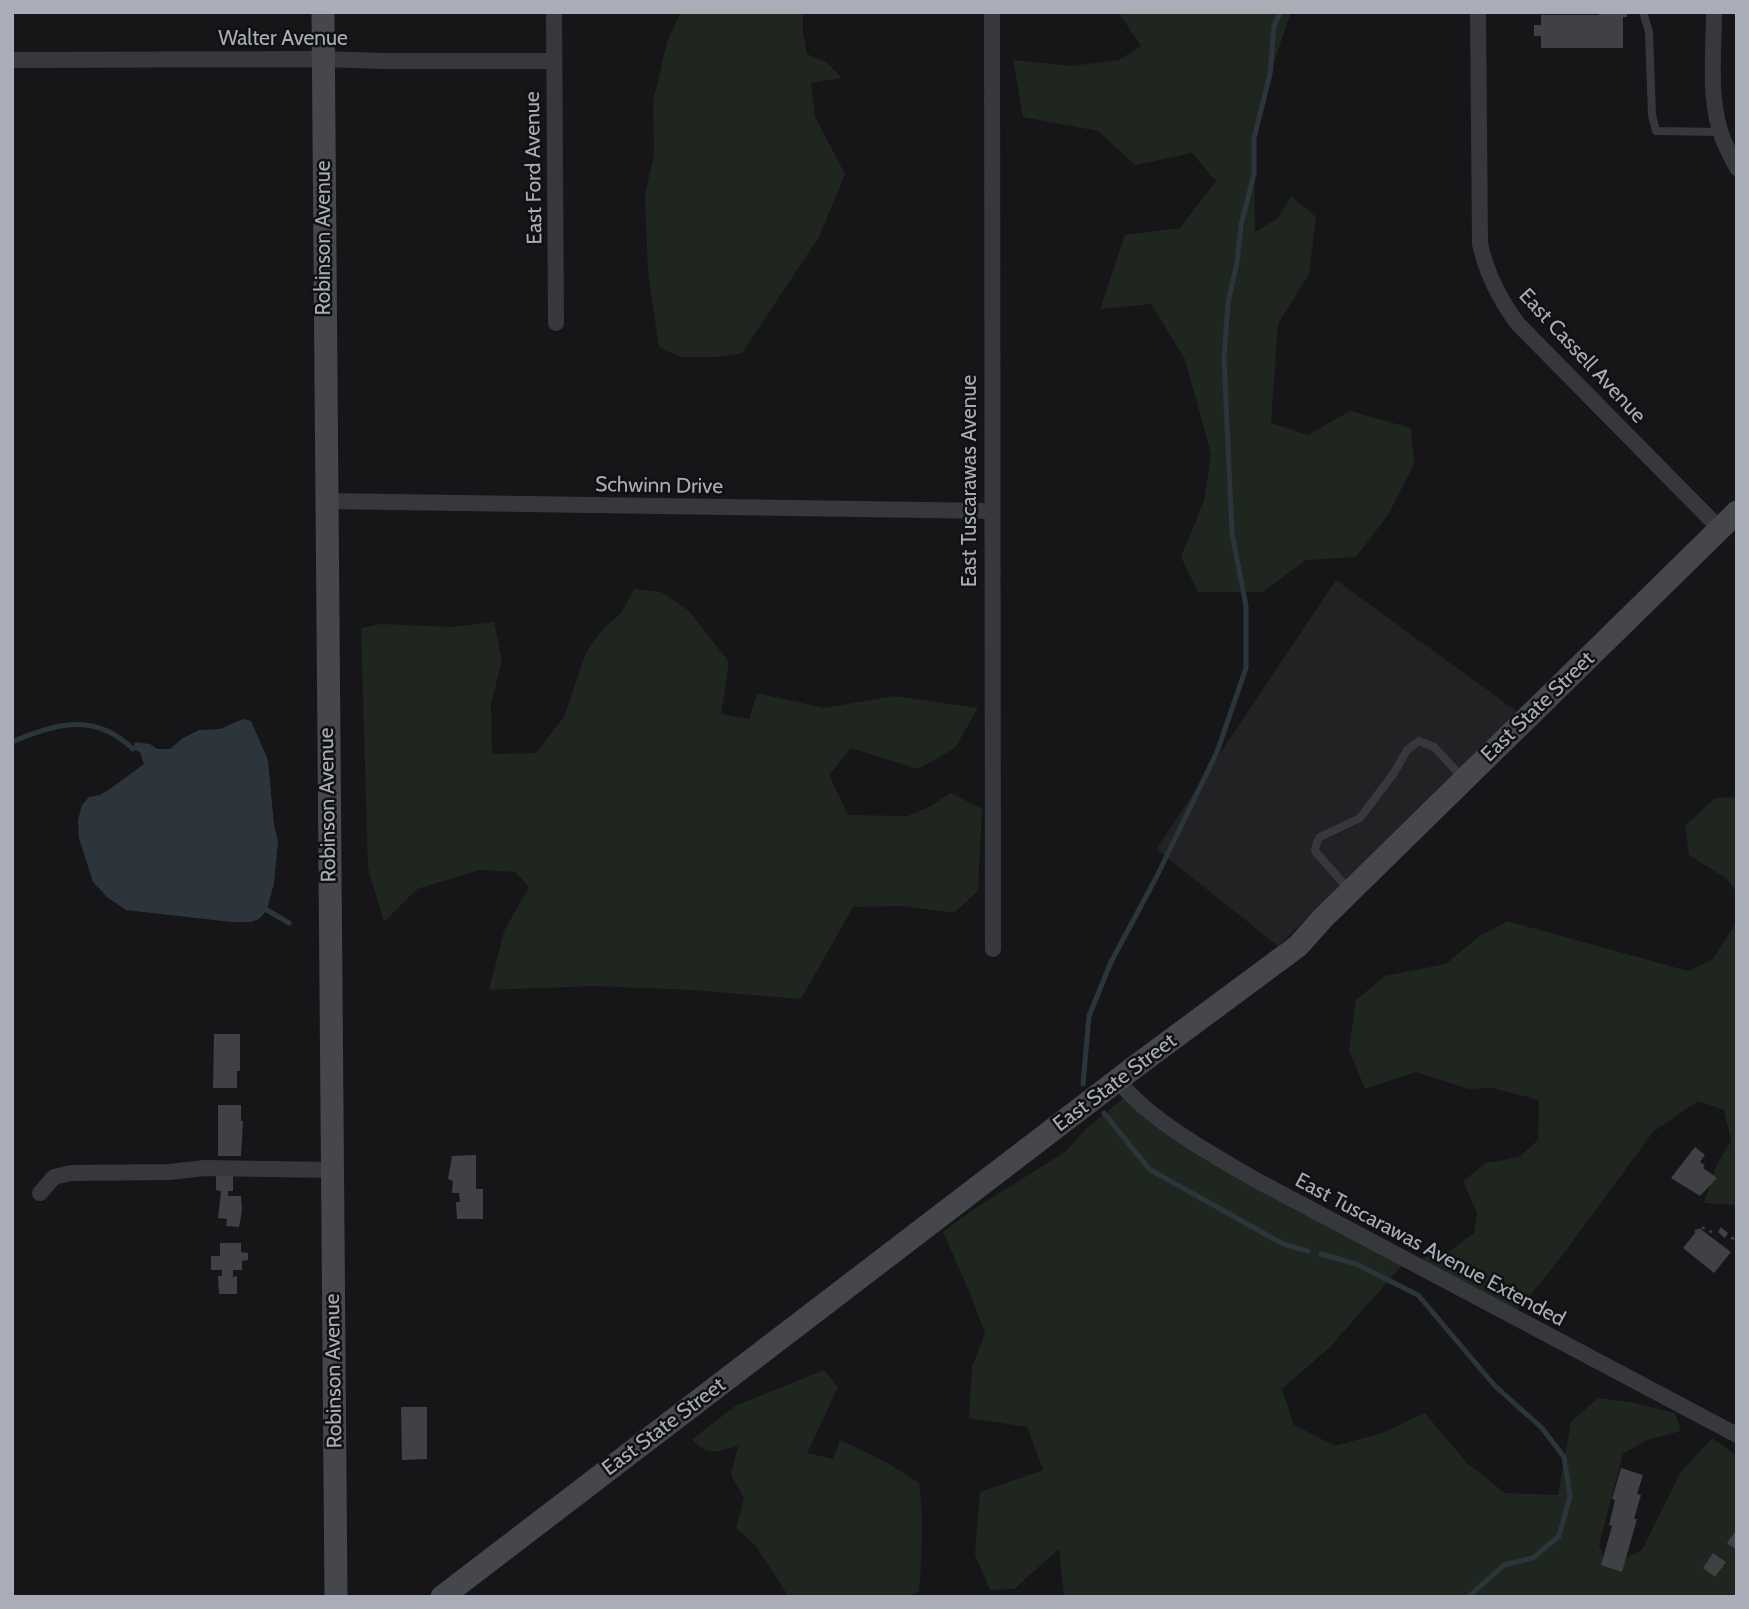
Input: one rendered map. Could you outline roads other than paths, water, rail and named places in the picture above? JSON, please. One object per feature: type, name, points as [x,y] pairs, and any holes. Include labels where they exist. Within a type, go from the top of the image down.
[{"type":"street","name":"Robinson Avenue","points":[[323,12],[336,1597]]},
{"type":"street","name":"East Ford Avenue","points":[[554,12],[556,323]]},
{"type":"street","name":"East Tuscarawas Avenue","points":[[992,12],[993,949]]},
{"type":"street","name":"East Cassell Avenue","points":[[1478,12],[1479,232],[1489,277],[1498,296],[1518,324],[1720,529]]},
{"type":"street","points":[[1714,12],[1717,117],[1737,168]]},
{"type":"street","name":"Walter Avenue","points":[[12,60],[554,61]]},
{"type":"street","name":"Schwinn Drive","points":[[326,501],[991,510]]},
{"type":"street","name":"East State Street","points":[[442,1597],[1118,1080],[1298,946],[1737,512]]},
{"type":"street","name":"East Tuscarawas Avenue Extended","points":[[1118,1080],[1135,1101],[1213,1155],[1256,1180],[1737,1435]]},
{"type":"street","points":[[40,1193],[54,1177],[71,1173],[169,1172],[205,1168],[332,1170]]},
{"type":"lane","points":[[1643,12],[1649,32],[1656,131],[1721,132]]},
{"type":"lane","points":[[1350,892],[1315,850],[1317,842],[1320,837],[1360,818],[1394,773],[1407,750],[1419,741],[1434,747],[1464,779]]},
{"type":"waterway","points":[[1083,1084],[1089,1016],[1111,962],[1157,876],[1217,752],[1246,668],[1246,606],[1232,533],[1224,358],[1228,302],[1237,263],[1241,225],[1254,174],[1254,138],[1270,74],[1274,26],[1280,12]]},
{"type":"waterway","points":[[12,742],[44,730],[75,724],[104,730],[119,737],[133,749]]},
{"type":"waterway","points":[[267,910],[289,923]]},
{"type":"waterway","points":[[1104,1113],[1149,1169],[1283,1244],[1308,1251]]},
{"type":"waterway","points":[[1321,1254],[1356,1264],[1418,1295],[1495,1386],[1542,1428],[1564,1457],[1570,1496],[1559,1536],[1533,1558],[1504,1565],[1468,1597]]}]
